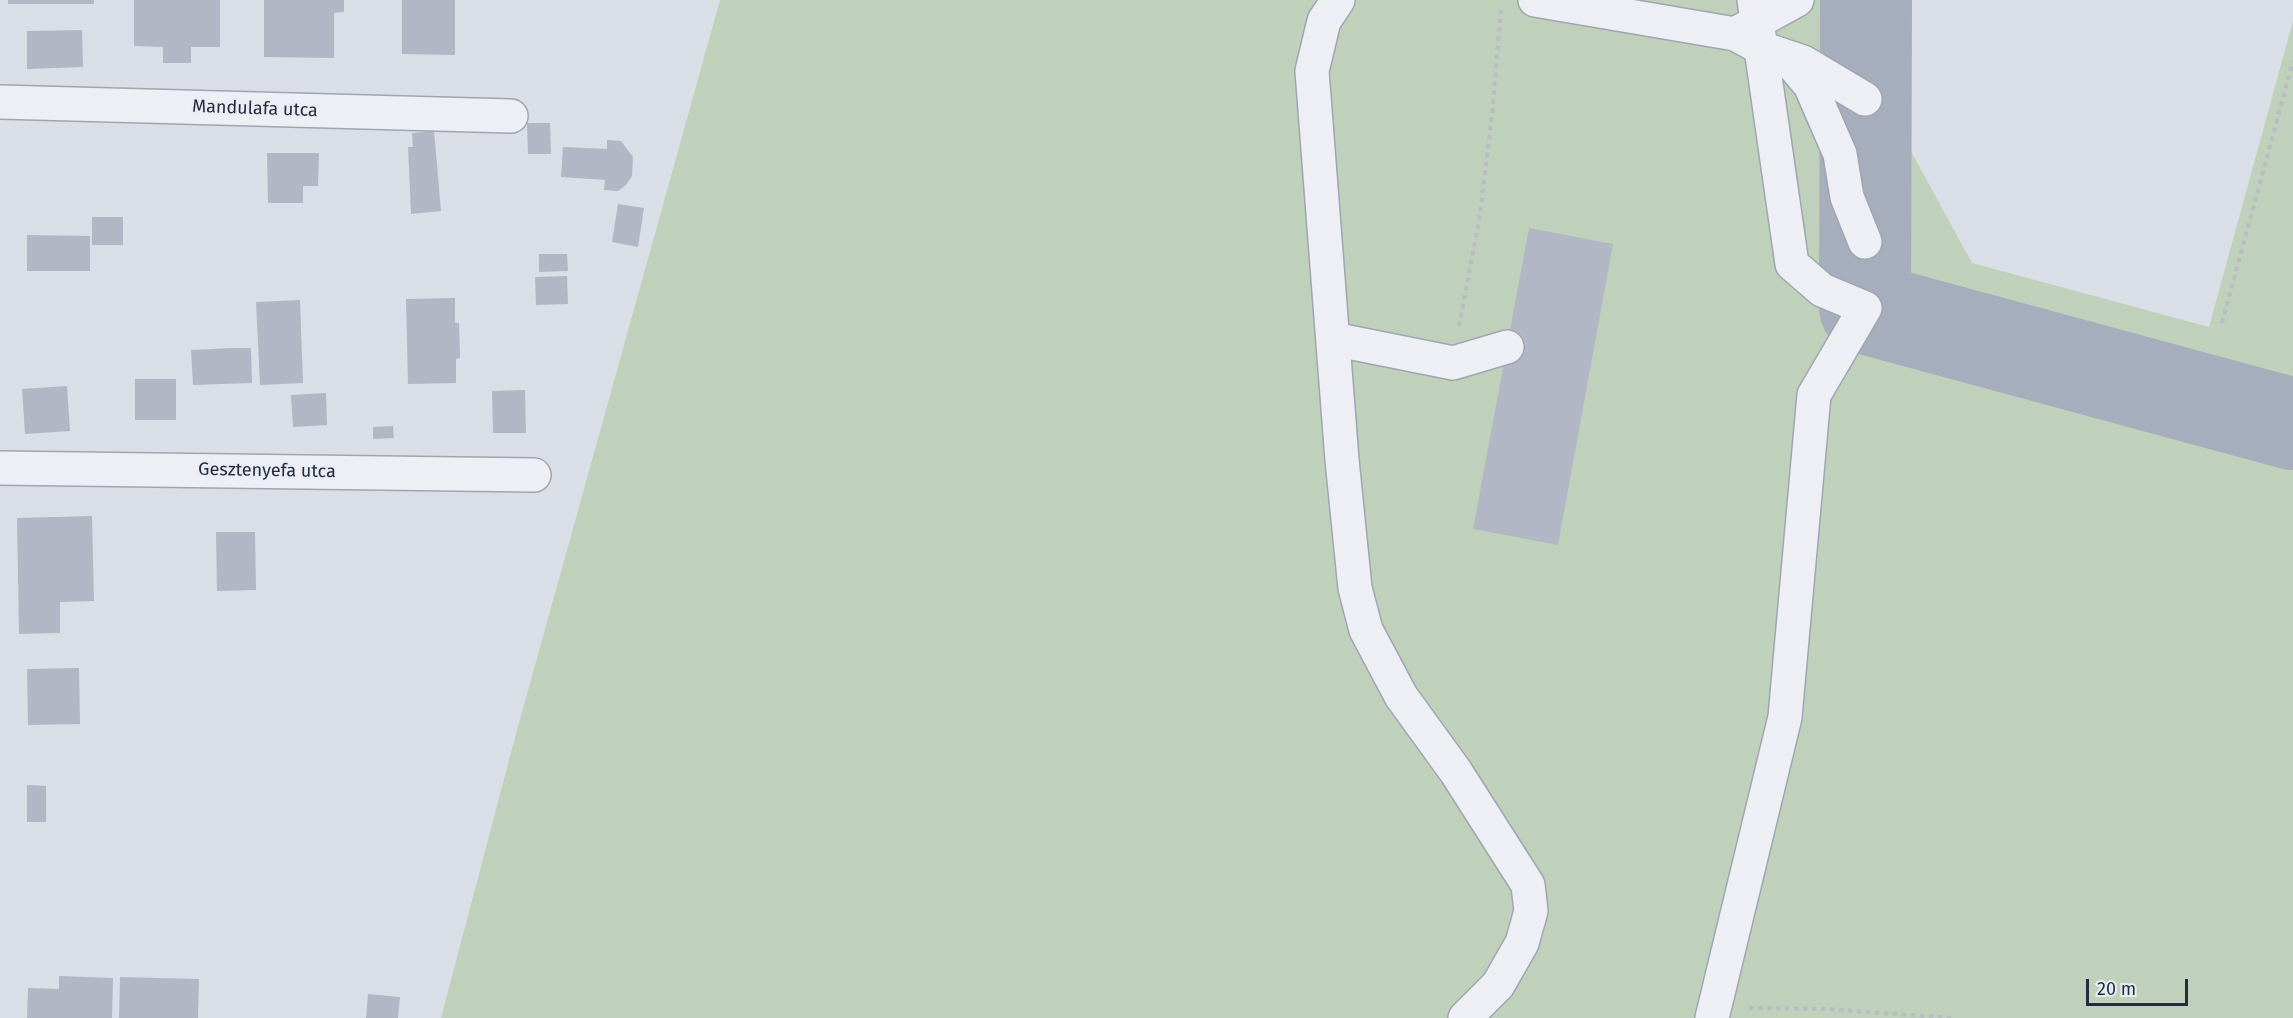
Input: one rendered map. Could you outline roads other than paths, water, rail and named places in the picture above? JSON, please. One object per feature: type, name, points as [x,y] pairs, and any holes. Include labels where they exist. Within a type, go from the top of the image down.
[{"type":"street","points":[[1338,0],[1324,21],[1312,71],[1355,588],[1366,630],[1401,696],[1456,772],[1528,885],[1531,911],[1522,943],[1498,985],[1465,1018]]},
{"type":"street","points":[[1535,0],[1759,32],[1865,99]]},
{"type":"street","points":[[1759,32],[1797,0]]},
{"type":"street","points":[[1759,32],[1810,85],[1840,154],[1847,197],[1865,242]]},
{"type":"street","points":[[1714,1013],[1785,717],[1814,395],[1865,308],[1822,290],[1792,264],[1759,32]]},
{"type":"street","name":"Mandulafa utca","points":[[0,102],[511,116]]},
{"type":"street","points":[[1333,339],[1453,363],[1507,347]]},
{"type":"street","name":"Gesztenyefa utca","points":[[0,468],[534,475]]}]
